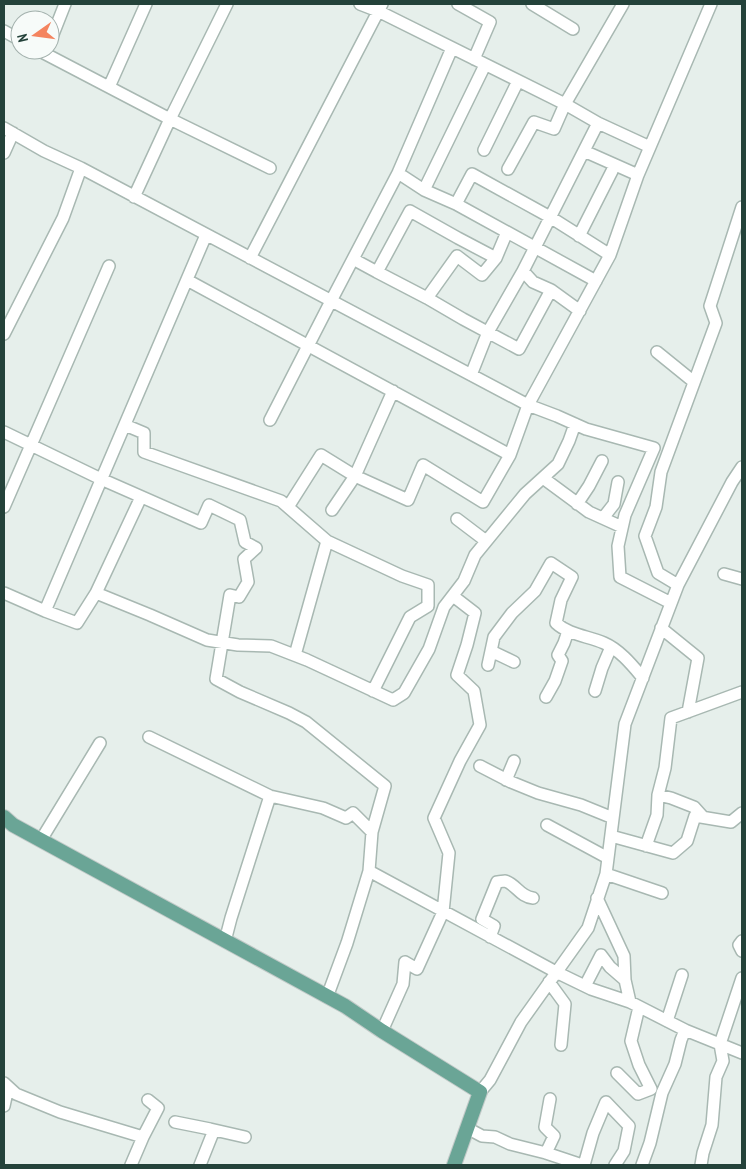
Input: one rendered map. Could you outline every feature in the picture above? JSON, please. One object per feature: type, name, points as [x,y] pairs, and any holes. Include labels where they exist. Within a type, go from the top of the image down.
[{"type":"main road","points":[[4,816],[13,825],[328,996],[480,1092],[454,1165]]},
{"type":"street","points":[[60,17],[65,4]]},
{"type":"street","points":[[109,87],[146,4]]},
{"type":"street","points":[[134,197],[227,4]]},
{"type":"street","points":[[360,4],[380,8],[452,48],[650,148]]},
{"type":"street","points":[[458,4],[490,22],[474,59]]},
{"type":"street","points":[[532,4],[573,29]]},
{"type":"street","points":[[508,169],[534,122],[554,129],[565,104],[623,4]]},
{"type":"street","points":[[288,507],[320,455],[356,476],[408,500],[423,465],[483,502],[510,455],[528,406],[610,255],[638,175],[711,4]]},
{"type":"street","points":[[250,258],[380,8]]},
{"type":"street","points":[[270,420],[398,173],[452,48]]},
{"type":"street","points":[[60,60],[170,120],[270,168]]},
{"type":"street","points":[[424,190],[485,65]]},
{"type":"street","points":[[484,150],[518,81]]},
{"type":"street","points":[[471,375],[488,332],[523,271],[598,123]]},
{"type":"street","points":[[4,153],[9,131],[528,406],[586,429],[654,448],[625,515],[618,546],[620,577],[671,603]]},
{"type":"street","points":[[584,152],[638,175]]},
{"type":"street","points":[[579,236],[614,165]]},
{"type":"street","points":[[4,334],[63,218],[81,168]]},
{"type":"street","points":[[398,173],[424,190],[456,204],[596,281]]},
{"type":"street","points":[[456,204],[472,174],[550,217],[610,255]]},
{"type":"street","points":[[678,585],[658,573],[645,536],[656,507],[661,472],[716,323],[710,306],[742,207]]},
{"type":"street","points":[[377,272],[410,211],[496,258]]},
{"type":"street","points":[[427,298],[457,256],[482,275],[496,258],[507,232]]},
{"type":"street","points":[[45,611],[206,235]]},
{"type":"street","points":[[353,259],[427,298],[463,320],[519,348],[551,290]]},
{"type":"street","points":[[4,507],[109,266]]},
{"type":"street","points":[[523,271],[533,282],[551,290],[580,311]]},
{"type":"street","points":[[187,280],[510,455]]},
{"type":"street","points":[[657,352],[694,382]]},
{"type":"street","points":[[332,510],[356,476],[393,391]]},
{"type":"street","points":[[96,594],[207,640],[238,645],[270,646],[308,660],[393,700],[404,693],[429,649],[444,607],[464,581],[476,555],[525,494],[558,464],[575,424]]},
{"type":"street","points":[[125,425],[144,434],[144,452],[281,501],[327,541],[402,576],[428,585],[428,606],[438,624]]},
{"type":"street","points":[[4,432],[101,479],[201,523],[209,506],[240,520],[245,542],[256,548],[244,560],[248,582],[239,597],[230,595],[216,679],[306,722],[385,786],[372,832],[369,871],[347,943],[328,996]]},
{"type":"street","points":[[577,504],[602,461]]},
{"type":"street","points":[[480,1092],[490,1080],[521,1022],[588,928],[606,874],[625,724],[678,585],[732,482],[742,467]]},
{"type":"street","points":[[543,478],[589,512],[622,527]]},
{"type":"street","points":[[603,518],[614,504],[618,482]]},
{"type":"street","points":[[4,592],[77,623],[96,594],[141,497]]},
{"type":"street","points":[[457,520],[486,541]]},
{"type":"street","points":[[295,655],[327,541]]},
{"type":"street","points":[[488,665],[494,637],[512,613],[535,591],[551,563],[572,577],[561,600],[556,623],[568,631],[606,643],[627,659],[643,678]]},
{"type":"street","points":[[724,574],[742,579]]},
{"type":"street","points":[[382,1031],[404,984],[405,962],[417,969],[443,912],[449,853],[434,818],[460,761],[480,725],[474,691],[457,675],[475,613],[453,596]]},
{"type":"street","points":[[373,692],[410,617],[428,606]]},
{"type":"street","points":[[661,628],[698,658],[688,712]]},
{"type":"street","points":[[546,698],[555,681],[562,661],[558,655],[568,631]]},
{"type":"street","points":[[595,691],[611,647]]},
{"type":"street","points":[[491,651],[514,662]]},
{"type":"street","points":[[646,846],[657,815],[658,795],[665,768],[671,718],[742,692]]},
{"type":"street","points":[[149,737],[270,796],[323,808],[346,818],[353,813],[372,832]]},
{"type":"street","points":[[41,840],[100,743]]},
{"type":"street","points":[[506,780],[514,761]]},
{"type":"street","points":[[480,766],[506,780],[538,793],[581,805],[613,818]]},
{"type":"street","points":[[658,795],[694,807],[703,817]]},
{"type":"street","points":[[225,941],[270,796]]},
{"type":"street","points":[[611,836],[673,853],[687,841],[696,816],[731,822],[742,813]]},
{"type":"street","points":[[547,826],[608,858]]},
{"type":"street","points":[[369,871],[556,972],[585,986],[634,1004],[685,1030],[742,1054]]},
{"type":"street","points":[[606,874],[662,893]]},
{"type":"street","points":[[490,937],[494,926],[482,919],[497,882],[505,881],[526,898],[532,898]]},
{"type":"street","points":[[598,898],[624,956],[625,980],[634,1004],[631,1040],[639,1065],[651,1089],[638,1094],[617,1073]]},
{"type":"street","points":[[742,941],[739,945],[742,951]]},
{"type":"street","points":[[585,986],[601,955],[610,967],[625,980]]},
{"type":"street","points":[[667,1021],[682,975]]},
{"type":"street","points":[[701,1165],[702,1153],[712,1125],[716,1077],[723,1061],[720,1044],[742,978]]},
{"type":"street","points":[[549,982],[565,1004],[561,1045]]},
{"type":"street","points":[[642,1165],[650,1143],[662,1092],[676,1064],[685,1030]]},
{"type":"street","points":[[4,1106],[6,1085]]},
{"type":"street","points":[[6,1085],[16,1094],[60,1112],[143,1137]]},
{"type":"street","points":[[546,1154],[554,1136],[545,1127],[550,1099]]},
{"type":"street","points":[[131,1165],[158,1108],[148,1100]]},
{"type":"street","points":[[467,1128],[482,1136],[495,1137],[510,1144],[583,1165],[593,1133],[606,1102],[629,1126],[624,1151],[615,1165]]},
{"type":"street","points":[[175,1122],[245,1137]]},
{"type":"street","points":[[200,1165],[214,1130]]}]
